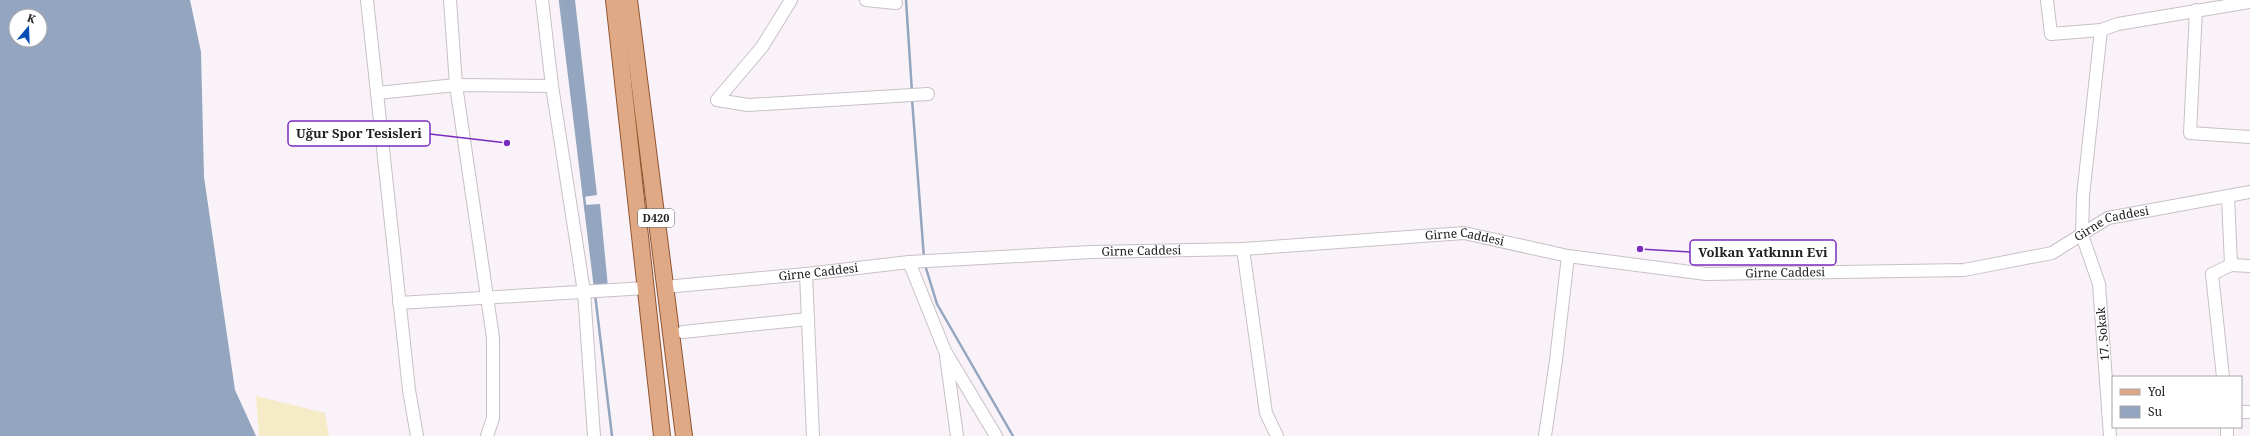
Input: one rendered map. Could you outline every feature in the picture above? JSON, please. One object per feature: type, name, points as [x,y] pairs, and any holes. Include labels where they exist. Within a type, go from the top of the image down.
[{"type":"main road","name":"D420","points":[[614,0],[662,436]]},
{"type":"main road","name":"D420","points":[[629,0],[684,436]]},
{"type":"street","points":[[367,0],[399,303],[409,390],[417,436]]},
{"type":"street","points":[[450,0],[456,85],[493,338],[494,418],[492,426],[486,436]]},
{"type":"street","points":[[542,0],[552,86],[584,292],[594,436]]},
{"type":"street","points":[[791,0],[762,47],[717,100],[748,105],[928,94]]},
{"type":"street","points":[[866,0],[896,3]]},
{"type":"street","points":[[2047,0],[2051,34],[2101,30],[2118,24],[2250,2]]},
{"type":"street","points":[[2196,10],[2190,133],[2250,137]]},
{"type":"street","points":[[2082,235],[2083,196],[2101,30]]},
{"type":"street","points":[[377,93],[456,85],[552,86]]},
{"type":"street","name":"Girne Caddesi","points":[[665,287],[806,274],[909,262],[1091,252],[1244,249],[1464,233],[1568,256],[1706,274],[1964,270],[2052,253],[2108,218],[2250,192]]},
{"type":"street","points":[[2228,196],[2231,265]]},
{"type":"street","name":"17. Sokak","points":[[2082,235],[2099,284],[2111,408],[2110,436]]},
{"type":"street","points":[[1244,249],[1266,413],[1277,436]]},
{"type":"street","points":[[1545,436],[1556,360],[1568,256]]},
{"type":"street","points":[[909,262],[945,351],[996,436]]},
{"type":"street","points":[[2223,376],[2212,274],[2231,265],[2250,266]]},
{"type":"street","points":[[806,274],[813,436]]},
{"type":"street","points":[[399,303],[646,288]]},
{"type":"street","points":[[683,332],[808,319]]},
{"type":"street","points":[[945,351],[957,436]]},
{"type":"sand","points":[[256,396],[325,413],[329,436],[259,436]]},
{"type":"water","points":[[0,0],[190,0],[201,52],[204,177],[235,390],[256,436],[0,436]]},
{"type":"water","points":[[561,0],[575,0],[597,195],[583,197]]},
{"type":"water","points":[[600,204],[608,287],[596,289],[584,205]]},
{"type":"waterway","points":[[560,0],[595,287]]},
{"type":"waterway","points":[[906,0],[912,92]]},
{"type":"waterway","points":[[912,99],[924,258]]},
{"type":"waterway","points":[[925,265],[937,304],[1013,436]]},
{"type":"waterway","points":[[595,294],[612,436]]},
{"type":"place","name":"Uğur Spor Tesisleri","points":[[507,143]]},
{"type":"place","name":"Volkan Yatkının Evi","points":[[1640,249]]}]
